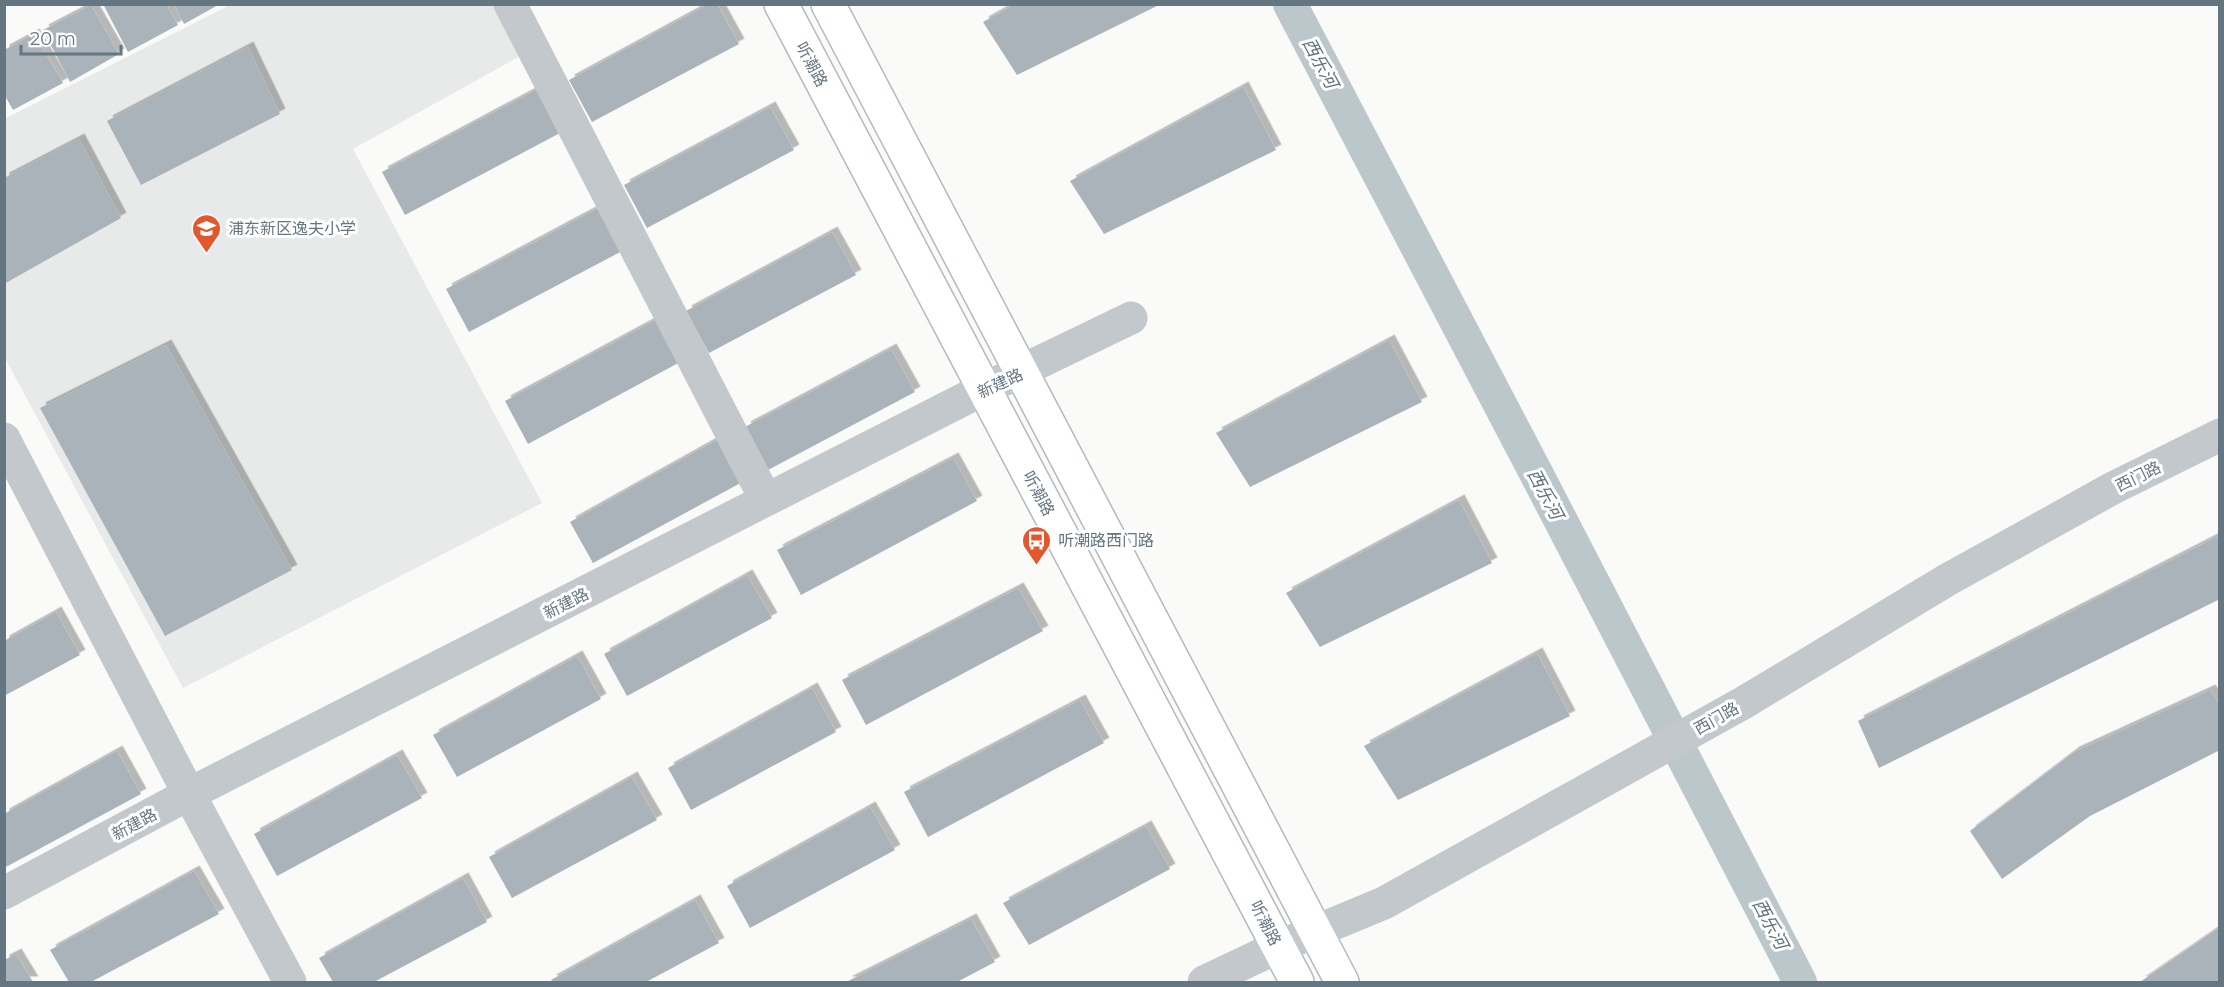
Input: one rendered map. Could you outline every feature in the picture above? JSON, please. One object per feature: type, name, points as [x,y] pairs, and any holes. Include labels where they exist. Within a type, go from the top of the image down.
[{"type":"main road","name":"听潮路","points":[[781,4],[1297,982]]},
{"type":"main road","points":[[828,4],[1342,982]]},
{"type":"street","points":[[510,4],[766,500]]},
{"type":"street","name":"新建路","points":[[4,893],[189,795],[766,500],[984,389],[1022,373],[1131,318]]},
{"type":"street","name":"西门路","points":[[1204,982],[1278,947],[1384,903],[1743,703],[1958,574],[2113,488],[2220,435]]},
{"type":"street","points":[[4,439],[189,795],[290,982]]},
{"type":"shaded area","name":"浦东新区逸夫小学","points":[[230,5],[495,5],[522,55],[353,149],[542,503],[183,688],[5,358],[4,119]]},
{"type":"building","points":[[103,4],[166,4],[178,25],[128,52]]},
{"type":"building","points":[[174,4],[220,4],[184,24]]},
{"type":"building","points":[[709,4],[717,4],[739,44],[592,122],[569,80]]},
{"type":"building","points":[[1015,4],[1161,4],[1017,75],[983,22]]},
{"type":"building","points":[[91,5],[119,54],[70,82],[43,30]]},
{"type":"building","points":[[34,34],[63,83],[13,110],[4,94],[4,50]]},
{"type":"building","points":[[248,47],[280,114],[141,185],[107,121]]},
{"type":"building","points":[[1243,87],[1276,150],[1104,234],[1070,181]]},
{"type":"building","points":[[536,90],[560,133],[405,215],[382,172]]},
{"type":"building","points":[[770,107],[794,150],[647,228],[624,185]]},
{"type":"building","points":[[79,139],[121,218],[4,284],[4,178]]},
{"type":"building","points":[[600,207],[624,250],[469,332],[446,289]]},
{"type":"building","points":[[832,232],[856,275],[709,353],[686,311]]},
{"type":"building","points":[[659,318],[682,361],[528,444],[505,401]]},
{"type":"building","points":[[1389,340],[1422,402],[1250,487],[1216,433]]},
{"type":"building","points":[[166,345],[292,570],[165,636],[40,408]]},
{"type":"building","points":[[891,349],[915,392],[768,470],[745,427]]},
{"type":"building","points":[[722,437],[746,480],[593,563],[570,522]]},
{"type":"building","points":[[953,458],[977,501],[801,595],[777,550]]},
{"type":"building","points":[[1459,500],[1492,563],[1320,647],[1286,593]]},
{"type":"building","points":[[2220,535],[2220,599],[1879,768],[1858,721]]},
{"type":"building","points":[[747,575],[772,618],[627,696],[604,654]]},
{"type":"building","points":[[1018,588],[1043,631],[866,725],[842,680]]},
{"type":"building","points":[[56,612],[80,655],[4,696],[4,641]]},
{"type":"building","points":[[1537,653],[1570,716],[1398,800],[1364,746]]},
{"type":"building","points":[[577,656],[601,699],[457,777],[433,735]]},
{"type":"building","points":[[812,688],[836,732],[691,810],[668,768]]},
{"type":"building","points":[[2210,690],[2220,705],[2220,750],[2090,816],[2002,879],[1970,831],[2074,752]]},
{"type":"building","points":[[1080,700],[1104,743],[928,837],[904,792]]},
{"type":"building","points":[[117,751],[141,794],[4,868],[4,814]]},
{"type":"building","points":[[397,755],[422,798],[277,876],[254,834]]},
{"type":"building","points":[[632,777],[657,820],[512,898],[489,857]]},
{"type":"building","points":[[870,807],[895,850],[750,928],[727,886]]},
{"type":"building","points":[[1146,826],[1170,869],[1029,945],[1003,903]]},
{"type":"building","points":[[194,871],[219,914],[91,982],[69,982],[50,950]]},
{"type":"building","points":[[463,878],[487,922],[374,982],[333,982],[319,958]]},
{"type":"building","points":[[695,900],[719,943],[646,982],[553,982],[551,980]]},
{"type":"building","points":[[971,919],[995,962],[957,982],[846,982]]},
{"type":"building","points":[[2220,927],[2220,982],[2140,982]]},
{"type":"building","points":[[16,954],[33,982],[4,982],[4,960]]},
{"type":"waterway","name":"西乐河","points":[[1290,4],[1800,982]]},
{"type":"place","name":"浦东新区逸夫小学","points":[[207,254]]},
{"type":"place","name":"听潮路西门路","points":[[1037,566]]}]
